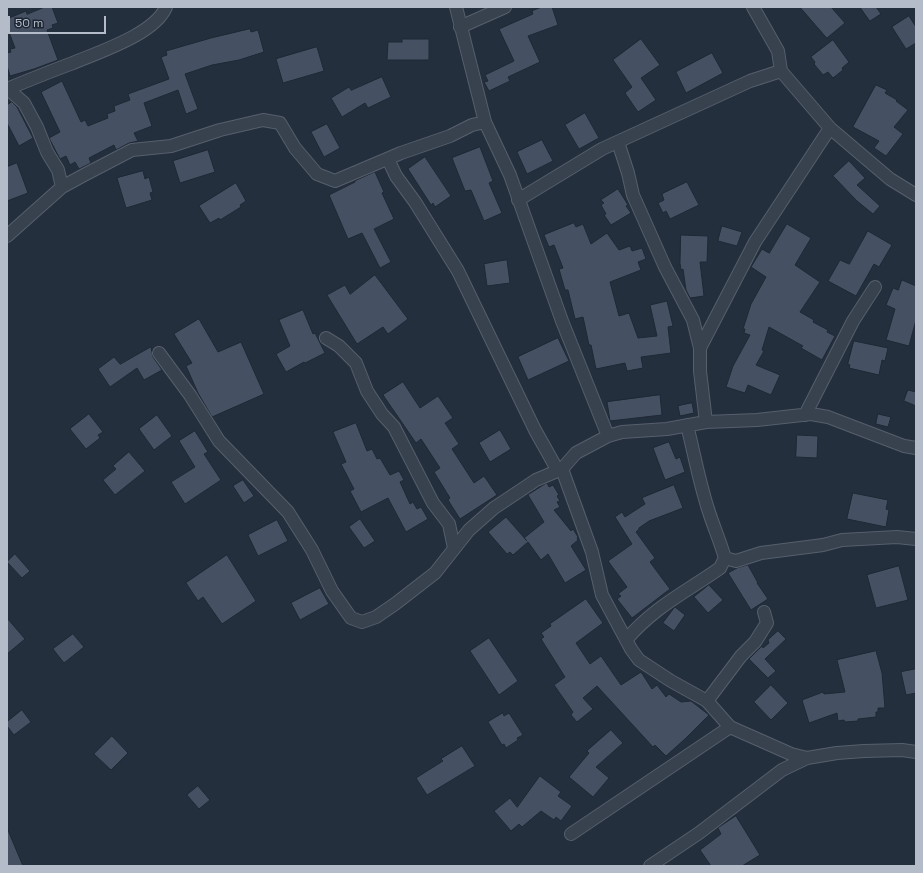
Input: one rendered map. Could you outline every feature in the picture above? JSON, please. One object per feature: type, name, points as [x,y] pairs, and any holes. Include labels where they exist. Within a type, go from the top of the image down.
[{"type":"street","points":[[62,187],[58,170],[47,152],[37,127],[24,103],[8,89],[124,42],[147,28],[164,12],[166,7]]},
{"type":"street","points":[[456,7],[485,122],[510,175],[562,321],[608,436]]},
{"type":"street","points":[[460,27],[505,7]]},
{"type":"street","points":[[752,7],[778,51],[781,71],[830,128],[890,179],[916,195]]},
{"type":"street","points":[[518,200],[618,142],[750,81],[781,71]]},
{"type":"street","points":[[7,236],[62,187],[132,150],[171,146],[220,130],[263,120],[280,123],[295,148],[317,174],[335,180],[401,153],[450,136],[472,125],[485,122]]},
{"type":"street","points":[[700,348],[755,242],[830,128]]},
{"type":"street","points":[[618,142],[633,195],[665,267],[693,320],[700,348],[700,371],[706,422]]},
{"type":"street","points":[[388,159],[396,176],[415,202],[458,271],[535,430],[560,470],[592,552],[602,595],[626,640],[639,660],[671,682],[707,701],[730,727],[791,754],[807,758]]},
{"type":"street","points":[[805,415],[853,321],[876,287]]},
{"type":"street","points":[[326,338],[340,346],[356,363],[367,391],[382,414],[394,427],[433,503],[449,524],[454,548]]},
{"type":"street","points":[[159,353],[190,396],[218,441],[288,512],[312,550],[332,591],[351,618],[362,622],[376,617],[435,573],[468,530],[494,508],[536,480],[560,470],[576,453],[608,436],[622,432],[667,429],[706,422],[757,420],[811,414],[828,417],[898,443],[916,448]]},
{"type":"street","points":[[626,640],[650,614],[720,568],[725,558],[708,510],[686,425]]},
{"type":"street","points":[[725,558],[736,562],[761,553],[842,540],[897,537],[916,540]]},
{"type":"street","points":[[707,701],[741,656],[755,642],[767,623],[764,612]]},
{"type":"street","points":[[571,834],[730,727]]},
{"type":"street","points":[[650,866],[699,833],[782,770],[807,758],[837,753],[864,751],[902,750],[916,752]]},
{"type":"building","points":[[45,7],[52,7],[58,23],[52,25],[53,28],[47,30],[58,60],[10,76],[7,66],[7,53],[11,52],[10,49],[15,48],[7,27],[7,19],[26,11],[27,14]]},
{"type":"building","points":[[542,7],[552,7],[558,25],[528,36],[540,62],[508,77],[510,81],[489,91],[484,82],[488,81],[485,75],[514,61],[499,29],[533,14],[532,11]]},
{"type":"building","points":[[800,7],[831,7],[845,23],[827,38]]},
{"type":"building","points":[[860,7],[876,7],[881,14],[870,21]]},
{"type":"building","points":[[909,16],[916,27],[916,43],[906,49],[892,27]]},
{"type":"building","points":[[250,29],[251,32],[258,30],[264,52],[239,60],[212,65],[185,74],[198,109],[186,114],[178,90],[144,103],[152,126],[134,133],[138,141],[129,143],[116,150],[114,145],[89,158],[91,163],[79,169],[75,162],[70,165],[66,156],[60,159],[49,138],[60,132],[41,92],[62,81],[81,122],[85,120],[88,126],[108,118],[107,114],[115,111],[114,106],[130,100],[128,94],[169,79],[161,57],[167,55],[166,51]]},
{"type":"building","points":[[402,39],[429,39],[429,60],[387,60],[388,42],[402,42]]},
{"type":"building","points":[[641,39],[660,65],[641,78],[656,100],[638,112],[625,93],[632,87],[613,60]]},
{"type":"building","points":[[833,40],[849,62],[842,68],[843,70],[833,78],[828,72],[823,75],[814,64],[815,62],[811,57]]},
{"type":"building","points":[[317,47],[324,71],[283,83],[276,59]]},
{"type":"building","points":[[712,53],[723,73],[686,93],[676,72]]},
{"type":"building","points":[[382,77],[391,97],[368,108],[365,103],[342,117],[331,98],[349,87],[351,90]]},
{"type":"building","points":[[876,85],[887,90],[885,93],[897,100],[896,101],[908,110],[894,127],[903,134],[886,156],[874,148],[879,141],[853,127]]},
{"type":"building","points":[[12,102],[17,107],[33,138],[19,146],[7,123],[7,105]]},
{"type":"building","points":[[585,113],[599,138],[579,149],[565,125]]},
{"type":"building","points":[[327,124],[340,148],[324,157],[311,132]]},
{"type":"building","points":[[542,140],[553,161],[527,174],[517,152]]},
{"type":"building","points":[[480,147],[493,181],[489,183],[502,213],[484,221],[471,190],[465,191],[452,158]]},
{"type":"building","points":[[208,150],[215,172],[180,183],[173,161]]},
{"type":"building","points":[[425,157],[451,196],[435,207],[433,203],[431,205],[408,169]]},
{"type":"building","points":[[849,161],[865,178],[857,185],[880,206],[873,214],[857,201],[833,176]]},
{"type":"building","points":[[17,163],[28,193],[7,201],[7,167]]},
{"type":"building","points":[[143,171],[145,179],[149,177],[153,192],[150,193],[152,200],[126,208],[117,178]]},
{"type":"building","points":[[375,172],[384,192],[382,193],[394,219],[374,229],[391,262],[380,268],[362,233],[348,239],[329,195]]},
{"type":"building","points":[[687,182],[699,205],[670,219],[666,211],[663,213],[658,203],[664,200],[662,194]]},
{"type":"building","points":[[236,183],[246,201],[240,205],[241,207],[220,220],[219,218],[210,223],[199,206]]},
{"type":"building","points":[[618,189],[631,213],[611,225],[604,215],[606,214],[601,205],[604,203],[601,200]]},
{"type":"building","points":[[574,223],[576,227],[583,224],[591,244],[607,233],[619,250],[630,246],[632,251],[642,248],[646,259],[638,262],[641,270],[610,282],[619,316],[629,313],[638,338],[657,336],[650,305],[667,301],[673,326],[668,327],[671,353],[641,357],[643,368],[627,371],[625,363],[596,369],[583,317],[575,319],[568,290],[565,290],[559,269],[563,268],[554,245],[549,247],[544,235]]},
{"type":"building","points":[[787,224],[811,238],[795,265],[820,282],[800,312],[814,320],[813,322],[828,330],[827,332],[835,336],[822,360],[801,348],[803,346],[769,327],[762,350],[764,351],[756,365],[780,375],[771,395],[748,385],[745,393],[726,387],[733,366],[750,335],[744,333],[745,329],[743,329],[751,304],[766,277],[751,267],[762,249],[769,253]]},
{"type":"building","points":[[722,226],[742,232],[737,246],[718,241]]},
{"type":"building","points":[[868,231],[892,245],[879,267],[874,264],[856,296],[828,281],[840,260],[849,264]]},
{"type":"building","points":[[681,235],[708,236],[707,262],[700,262],[704,296],[690,298],[686,290],[683,269],[681,270],[680,263]]},
{"type":"building","points":[[507,260],[510,283],[487,286],[484,264]]},
{"type":"building","points":[[375,275],[408,319],[388,334],[383,327],[357,344],[327,295],[345,285],[350,294]]},
{"type":"building","points":[[902,280],[916,286],[916,320],[909,346],[886,340],[895,309],[886,305],[893,288],[898,290]]},
{"type":"building","points":[[303,310],[313,334],[315,333],[325,353],[286,372],[276,354],[290,346],[279,320]]},
{"type":"building","points":[[199,319],[218,352],[241,342],[264,394],[212,417],[198,393],[186,366],[192,363],[174,334]]},
{"type":"building","points":[[558,338],[569,361],[528,380],[518,357]]},
{"type":"building","points":[[854,341],[888,348],[885,361],[882,360],[879,375],[849,368],[850,365],[848,364]]},
{"type":"building","points":[[151,347],[153,357],[162,370],[144,380],[137,368],[110,387],[98,369],[114,357],[120,364]]},
{"type":"building","points":[[403,382],[420,408],[438,396],[453,418],[445,423],[459,444],[452,449],[474,483],[484,476],[497,495],[460,519],[448,500],[450,498],[434,472],[440,468],[421,439],[416,443],[383,395]]},
{"type":"building","points":[[908,390],[916,392],[916,406],[904,401]]},
{"type":"building","points":[[660,395],[662,415],[610,421],[607,402]]},
{"type":"building","points":[[692,403],[694,413],[680,416],[678,406]]},
{"type":"building","points":[[89,414],[103,432],[98,435],[100,438],[86,449],[70,429]]},
{"type":"building","points":[[878,414],[891,417],[888,427],[876,424]]},
{"type":"building","points":[[157,415],[172,436],[154,450],[139,429]]},
{"type":"building","points":[[356,423],[367,451],[372,449],[377,459],[380,458],[390,475],[399,471],[404,480],[400,482],[410,504],[413,502],[417,509],[421,507],[428,519],[406,532],[388,498],[361,512],[350,491],[354,489],[341,464],[346,462],[333,432]]},
{"type":"building","points":[[500,430],[511,449],[490,462],[479,443]]},
{"type":"building","points":[[195,431],[208,452],[204,454],[221,480],[185,504],[171,482],[195,467],[179,441]]},
{"type":"building","points":[[797,435],[818,436],[817,458],[796,457]]},
{"type":"building","points":[[669,442],[676,459],[680,457],[685,472],[665,480],[653,448]]},
{"type":"building","points":[[129,452],[145,471],[115,495],[103,480],[116,469],[113,466]]},
{"type":"building","points":[[243,480],[254,496],[244,503],[233,486]]},
{"type":"building","points":[[547,483],[549,487],[553,485],[559,495],[557,496],[560,501],[557,502],[560,507],[554,510],[571,531],[573,529],[578,537],[578,540],[571,546],[586,570],[565,583],[548,554],[541,560],[528,542],[513,555],[510,552],[507,554],[488,532],[506,517],[524,538],[544,522],[528,495]]},
{"type":"building","points":[[674,485],[683,508],[649,521],[636,532],[655,558],[650,562],[670,589],[632,618],[617,599],[621,596],[618,594],[627,587],[608,561],[632,544],[615,517],[622,512],[625,517],[645,504],[642,498]]},
{"type":"building","points":[[853,493],[888,500],[886,509],[889,510],[886,527],[847,519]]},
{"type":"building","points":[[360,519],[375,541],[364,548],[349,527]]},
{"type":"building","points":[[277,520],[288,541],[258,556],[248,535]]},
{"type":"building","points":[[15,554],[30,571],[22,578],[7,562]]},
{"type":"building","points":[[227,555],[256,601],[222,624],[203,597],[198,601],[186,583]]},
{"type":"building","points":[[748,565],[757,583],[768,599],[751,610],[728,573],[737,568]]},
{"type":"building","points":[[899,566],[908,600],[876,608],[867,575]]},
{"type":"building","points":[[709,585],[723,600],[708,613],[694,597]]},
{"type":"building","points":[[320,588],[329,604],[300,620],[291,603]]},
{"type":"building","points":[[586,599],[603,623],[576,643],[590,664],[601,656],[621,685],[641,672],[652,689],[657,685],[666,697],[669,694],[681,702],[691,701],[709,715],[666,756],[655,745],[653,747],[597,686],[583,698],[593,709],[577,722],[571,715],[573,712],[554,685],[565,677],[541,639],[544,637],[541,633],[551,626],[550,624]]},
{"type":"building","points":[[675,607],[685,615],[674,631],[663,623]]},
{"type":"building","points":[[7,618],[25,639],[7,654]]},
{"type":"building","points":[[778,631],[786,639],[765,659],[776,671],[768,678],[749,659],[762,646],[763,648],[769,643],[768,640]]},
{"type":"building","points":[[73,634],[84,647],[64,663],[53,649]]},
{"type":"building","points":[[489,638],[518,681],[499,695],[470,651]]},
{"type":"building","points":[[876,651],[882,673],[885,708],[878,708],[876,717],[858,719],[858,721],[838,721],[837,713],[809,723],[802,700],[823,692],[824,694],[845,692],[837,660]]},
{"type":"building","points":[[916,669],[916,693],[906,695],[901,672]]},
{"type":"building","points":[[771,685],[788,703],[771,720],[754,702]]},
{"type":"building","points":[[22,710],[31,722],[14,735],[7,726],[7,722]]},
{"type":"building","points":[[503,713],[504,716],[509,713],[523,735],[517,738],[518,740],[506,748],[504,744],[502,745],[488,722]]},
{"type":"building","points":[[611,730],[623,743],[596,767],[609,778],[593,797],[569,777],[589,753],[587,751]]},
{"type":"building","points":[[112,736],[128,753],[111,770],[94,754]]},
{"type":"building","points":[[462,746],[475,766],[427,795],[416,778],[443,761],[441,759]]},
{"type":"building","points":[[540,776],[561,792],[558,796],[572,806],[561,821],[556,817],[554,820],[541,811],[522,827],[519,824],[511,831],[494,811],[510,798],[517,807]]},
{"type":"building","points":[[198,786],[210,800],[199,809],[187,795]]},
{"type":"building","points":[[736,816],[760,855],[742,866],[711,866],[700,850],[721,834],[718,828]]},
{"type":"building","points":[[7,828],[23,866],[7,866]]}]
